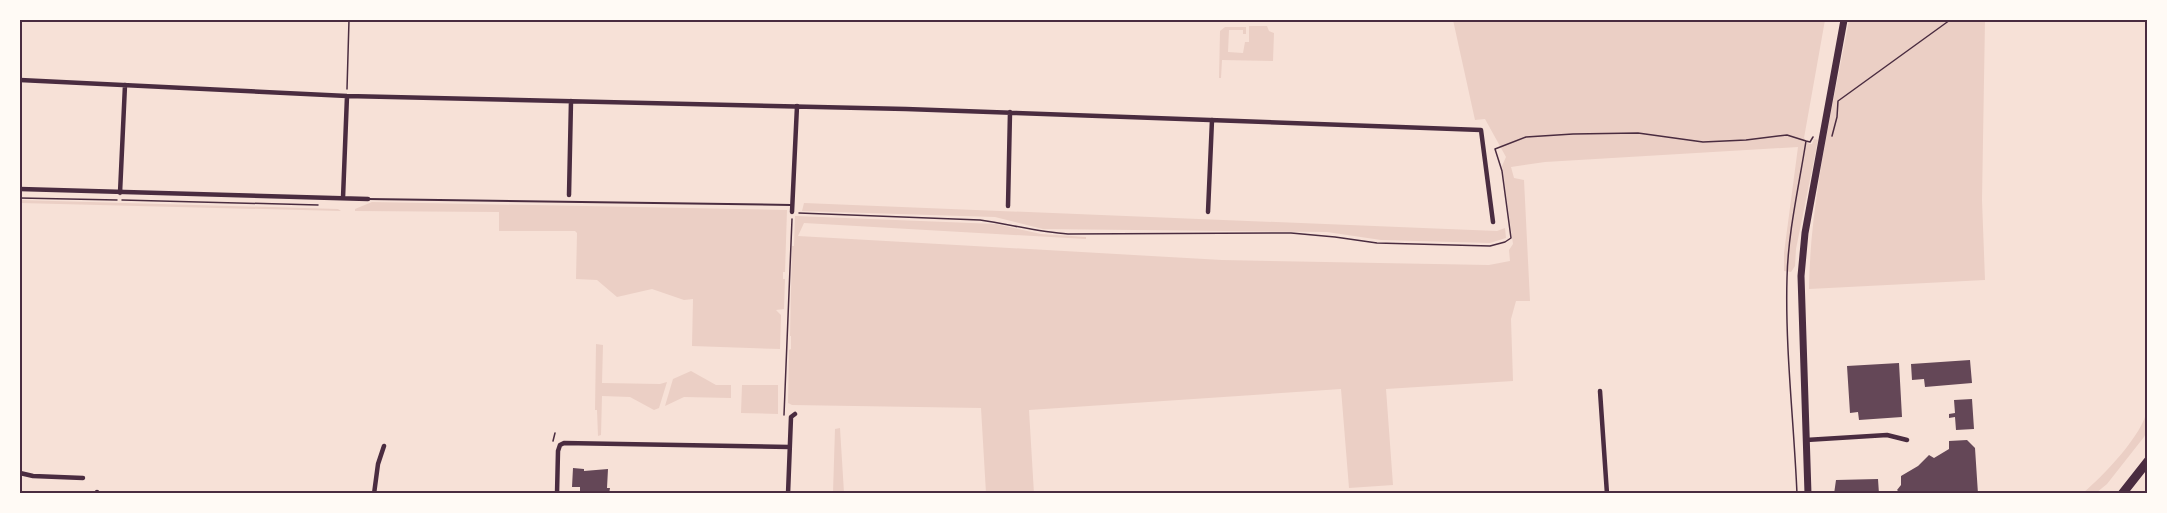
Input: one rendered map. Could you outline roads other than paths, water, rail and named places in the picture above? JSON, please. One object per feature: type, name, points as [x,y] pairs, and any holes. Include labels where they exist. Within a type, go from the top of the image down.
[{"type":"highway","points":[[2122,494],[2148,461]]},
{"type":"main road","points":[[1808,494],[1801,276],[1805,234],[1844,20]]},
{"type":"street","points":[[20,80],[347,96],[1010,112],[1481,130],[1493,222]]},
{"type":"street","points":[[120,193],[125,85]]},
{"type":"street","points":[[343,198],[347,96]]},
{"type":"street","points":[[569,195],[571,100]]},
{"type":"street","points":[[792,212],[797,106]]},
{"type":"street","points":[[1008,206],[1010,112]]},
{"type":"street","points":[[1208,212],[1212,120]]},
{"type":"street","points":[[20,189],[368,199]]},
{"type":"street","points":[[1600,391],[1607,494]]},
{"type":"street","points":[[788,494],[791,417],[795,414]]},
{"type":"street","points":[[1805,440],[1887,435],[1907,440]]},
{"type":"street","points":[[557,494],[558,451],[560,445],[564,443],[789,447]]},
{"type":"street","points":[[374,494],[378,464],[384,446]]},
{"type":"street","points":[[20,473],[33,476],[83,478]]},
{"type":"lane","points":[[368,199],[793,206]]}]
